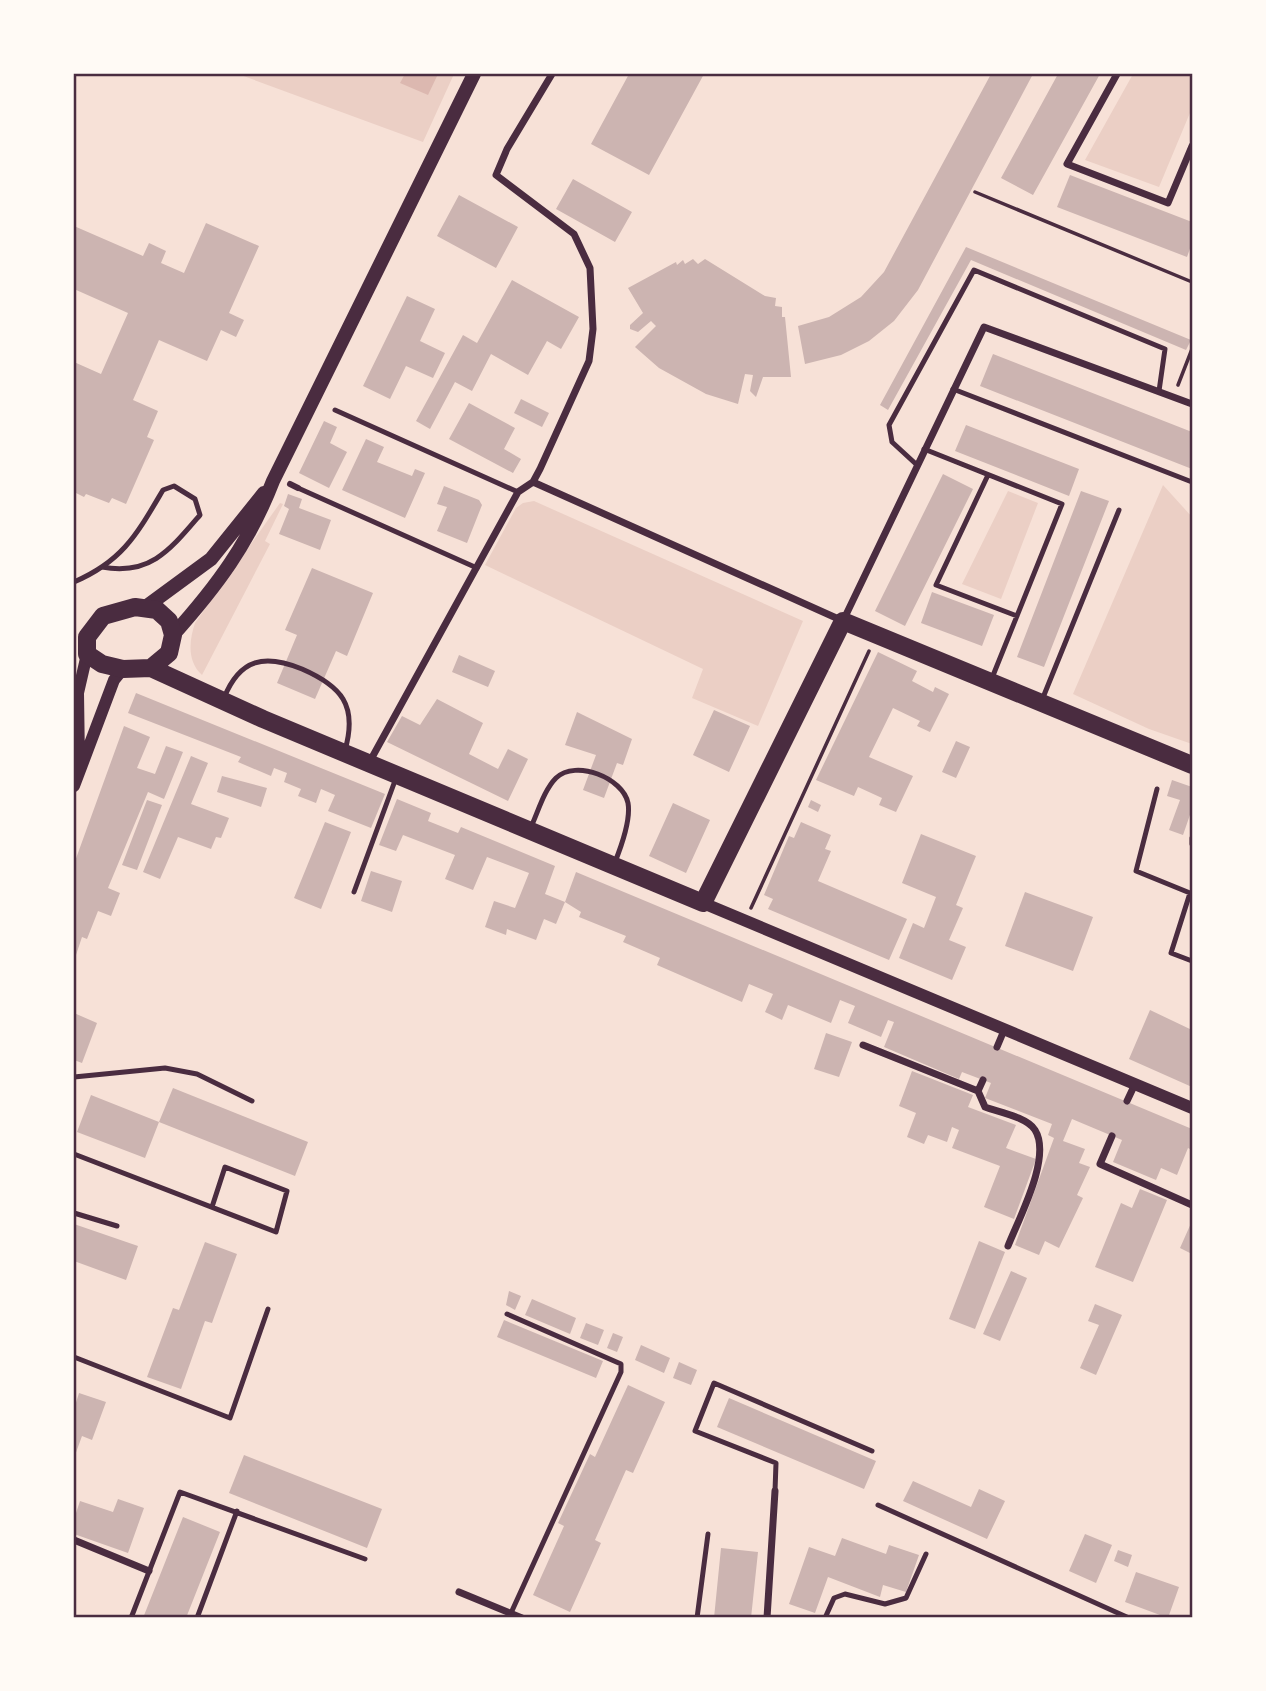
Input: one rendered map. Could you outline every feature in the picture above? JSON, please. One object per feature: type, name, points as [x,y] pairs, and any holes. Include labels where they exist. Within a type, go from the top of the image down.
[{"type":"main road","points":[[151,668],[208,596],[246,542],[273,481],[474,74]]},
{"type":"main road","points":[[273,481],[211,559],[147,606],[103,616],[83,641],[102,664],[123,669],[151,668],[202,690],[222,702],[703,903],[843,621],[1192,765]]},
{"type":"main road","points":[[147,606],[158,610],[169,621],[171,644],[202,690]]},
{"type":"street","points":[[369,763],[518,492],[533,482],[585,371],[593,329],[590,268],[574,234],[496,175],[507,149],[552,74]]},
{"type":"street","points":[[1117,74],[1067,164],[1168,203],[1192,146]]},
{"type":"street","points":[[533,482],[843,621],[984,327],[1192,404]]},
{"type":"street","points":[[290,484],[298,488]]},
{"type":"street","points":[[76,780],[78,693],[83,641]]},
{"type":"street","points":[[76,780],[114,680],[123,669]]},
{"type":"street","points":[[703,903],[1192,1108]]},
{"type":"street","points":[[997,1047],[1004,1028]]},
{"type":"street","points":[[863,1045],[978,1091],[985,1107],[1028,1124],[1035,1130],[1041,1160],[1008,1245]]},
{"type":"street","points":[[978,1091],[983,1080]]},
{"type":"street","points":[[1127,1101],[1135,1084]]},
{"type":"street","points":[[1112,1136],[1100,1164],[1192,1205]]},
{"type":"street","points":[[767,1618],[775,1491]]},
{"type":"street","points":[[74,1540],[149,1571]]},
{"type":"street","points":[[459,1592],[522,1618]]},
{"type":"lane","points":[[917,465],[892,442],[889,425],[974,270],[1165,349],[1159,391]]},
{"type":"lane","points":[[953,389],[1192,482]]},
{"type":"lane","points":[[335,410],[518,492]]},
{"type":"lane","points":[[924,449],[1062,504],[990,681]]},
{"type":"lane","points":[[988,475],[936,585],[1017,616]]},
{"type":"lane","points":[[74,582],[102,567],[131,544],[163,490],[174,486],[195,499],[200,515],[184,534],[146,566],[123,570],[102,567]]},
{"type":"lane","points":[[298,488],[477,568]]},
{"type":"lane","points":[[1041,703],[1119,510]]},
{"type":"lane","points":[[222,702],[239,672],[253,663],[280,660],[327,680],[340,690],[347,708],[349,726],[344,752]]},
{"type":"lane","points":[[530,830],[550,786],[558,776],[584,770],[616,784],[626,799],[628,806],[614,865]]},
{"type":"lane","points":[[354,892],[397,775]]},
{"type":"lane","points":[[1157,789],[1136,871],[1190,893],[1171,953],[1192,961]]},
{"type":"lane","points":[[1192,838],[1192,844]]},
{"type":"lane","points":[[74,1077],[165,1068],[197,1074],[252,1101]]},
{"type":"lane","points":[[74,1154],[276,1232],[287,1191],[225,1167],[212,1207]]},
{"type":"lane","points":[[74,1213],[117,1226]]},
{"type":"lane","points":[[74,1357],[230,1418],[268,1309]]},
{"type":"lane","points":[[507,1314],[621,1364],[621,1372],[511,1613]]},
{"type":"lane","points":[[775,1491],[776,1463],[695,1431],[714,1383],[872,1451]]},
{"type":"lane","points":[[131,1618],[180,1492],[365,1559]]},
{"type":"lane","points":[[878,1505],[1129,1618]]},
{"type":"lane","points":[[197,1618],[237,1511]]},
{"type":"lane","points":[[696,1618],[708,1534]]},
{"type":"lane","points":[[825,1618],[834,1598],[845,1594],[884,1604],[906,1598],[926,1554]]},
{"type":"path","points":[[975,191],[1192,282]]},
{"type":"path","points":[[1173,397],[1192,349]]},
{"type":"path","points":[[751,909],[871,646]]},
{"type":"shaded area","points":[[238,74],[454,74],[423,142]]},
{"type":"shaded area","points":[[405,74],[438,74],[428,95],[400,83]]},
{"type":"shaded area","points":[[1133,74],[1192,74],[1192,108],[1159,187],[1085,160]]},
{"type":"shaded area","points":[[1163,485],[1192,517],[1192,744],[1149,729],[1073,694]]},
{"type":"shaded area","points":[[1008,491],[1038,503],[1001,599],[962,584]]},
{"type":"shaded area","points":[[534,501],[803,621],[758,726],[692,698],[703,669],[485,565],[516,508],[523,503]]},
{"type":"shaded area","points":[[280,503],[283,504],[265,541],[270,544],[202,675],[194,664],[191,650],[195,623]]},
{"type":"building","points":[[629,74],[704,74],[649,175],[591,144]]},
{"type":"building","points":[[991,74],[1033,74],[918,290],[894,321],[869,341],[841,355],[805,364],[798,326],[829,317],[861,297],[884,272]]},
{"type":"building","points":[[1058,74],[1100,74],[1033,195],[1001,178]]},
{"type":"building","points":[[1070,175],[1192,222],[1192,243],[1187,257],[1057,207]]},
{"type":"building","points":[[573,179],[632,212],[615,242],[556,209]]},
{"type":"building","points":[[459,195],[518,227],[496,268],[437,236]]},
{"type":"building","points":[[206,223],[259,246],[229,313],[244,320],[236,337],[221,330],[207,361],[159,340],[133,400],[158,411],[147,437],[154,440],[126,504],[112,498],[109,503],[86,494],[84,497],[74,492],[74,362],[101,374],[128,313],[74,289],[74,226],[143,256],[149,243],[166,251],[161,263],[184,273]]},
{"type":"building","points":[[966,247],[1191,340],[1186,350],[971,260],[888,410],[880,405]]},
{"type":"building","points":[[693,259],[698,264],[705,259],[765,296],[776,298],[775,306],[782,307],[782,317],[785,317],[791,377],[763,377],[756,397],[750,391],[753,375],[745,374],[738,404],[706,394],[659,368],[635,347],[656,326],[651,321],[638,332],[630,329],[630,325],[643,313],[628,288],[676,262],[677,265],[683,260],[685,264]]},
{"type":"building","points":[[512,280],[579,317],[561,349],[547,341],[528,375],[491,354],[472,391],[455,382],[430,429],[416,421],[463,335],[477,343]]},
{"type":"building","points":[[407,296],[435,309],[420,341],[445,353],[433,378],[406,366],[390,399],[363,386]]},
{"type":"building","points":[[993,354],[1192,432],[1192,469],[980,386]]},
{"type":"building","points":[[521,399],[549,413],[542,427],[514,413]]},
{"type":"building","points":[[469,403],[515,428],[504,449],[521,459],[513,473],[449,439]]},
{"type":"building","points":[[324,421],[337,427],[330,443],[347,452],[329,488],[299,473]]},
{"type":"building","points":[[966,425],[1079,469],[1069,496],[955,451]]},
{"type":"building","points":[[366,439],[384,447],[377,462],[412,476],[415,469],[425,473],[405,518],[342,490]]},
{"type":"building","points":[[943,474],[973,489],[905,626],[875,611]]},
{"type":"building","points":[[444,486],[479,500],[482,505],[467,543],[437,531],[447,507],[437,504]]},
{"type":"building","points":[[1081,491],[1109,501],[1044,667],[1017,657]]},
{"type":"building","points":[[288,494],[302,499],[299,508],[331,520],[320,550],[279,534],[289,509],[284,506]]},
{"type":"building","points":[[312,568],[373,593],[347,656],[336,651],[315,699],[277,683],[297,635],[285,630]]},
{"type":"building","points":[[932,592],[994,615],[982,646],[921,623]]},
{"type":"building","points":[[878,652],[917,671],[912,681],[933,692],[935,687],[949,694],[930,732],[917,726],[920,721],[893,708],[869,757],[913,776],[896,812],[879,805],[882,798],[858,787],[854,796],[816,780]]},
{"type":"building","points":[[459,655],[495,671],[488,687],[452,672]]},
{"type":"building","points":[[136,693],[385,794],[371,828],[328,811],[335,795],[321,789],[316,803],[298,796],[301,789],[284,782],[287,773],[274,768],[271,776],[238,762],[241,757],[128,713]]},
{"type":"building","points":[[437,699],[483,723],[469,754],[498,769],[508,749],[528,759],[508,801],[387,742],[402,716],[420,725]]},
{"type":"building","points":[[714,710],[750,726],[729,772],[693,755]]},
{"type":"building","points":[[577,712],[632,739],[623,765],[617,763],[604,798],[583,790],[596,755],[565,745]]},
{"type":"building","points":[[124,726],[150,737],[137,768],[155,774],[166,746],[183,752],[164,799],[148,792],[108,888],[120,893],[111,916],[98,911],[87,939],[82,937],[76,955],[74,864]]},
{"type":"building","points":[[956,741],[970,747],[956,778],[942,772]]},
{"type":"building","points":[[191,756],[208,763],[191,804],[229,818],[221,838],[216,837],[211,849],[178,837],[160,879],[143,872]]},
{"type":"building","points":[[222,776],[267,788],[261,807],[217,792]]},
{"type":"building","points":[[1172,780],[1192,787],[1192,809],[1183,835],[1169,830],[1180,800],[1167,796]]},
{"type":"building","points":[[397,799],[431,813],[428,821],[458,833],[461,827],[555,866],[545,894],[565,902],[556,924],[544,919],[536,940],[507,929],[506,935],[485,927],[494,901],[515,908],[529,873],[487,857],[473,890],[445,879],[455,855],[403,835],[396,851],[379,845]]},
{"type":"building","points":[[147,800],[162,805],[137,870],[122,865]]},
{"type":"building","points":[[811,800],[821,805],[818,812],[808,807]]},
{"type":"building","points":[[673,803],[710,820],[686,873],[649,856]]},
{"type":"building","points":[[325,822],[351,832],[321,909],[294,898]]},
{"type":"building","points":[[801,822],[831,835],[825,849],[831,851],[818,881],[907,919],[889,960],[768,909],[773,899],[764,895],[789,836],[794,838]]},
{"type":"building","points":[[921,834],[976,856],[956,905],[963,908],[949,940],[966,947],[952,980],[899,958],[913,923],[924,928],[936,897],[902,883]]},
{"type":"building","points":[[371,871],[402,881],[392,912],[361,901]]},
{"type":"building","points":[[576,872],[1192,1129],[1192,1150],[1188,1148],[1177,1175],[1161,1168],[1156,1180],[1113,1162],[1122,1140],[1072,1119],[1063,1141],[1085,1149],[1079,1163],[1090,1167],[1077,1195],[1083,1198],[1059,1248],[1045,1241],[1039,1255],[1015,1245],[1054,1138],[1048,1135],[1052,1124],[985,1098],[991,1083],[962,1072],[959,1079],[884,1047],[894,1022],[888,1020],[881,1037],[848,1023],[855,1006],[840,1000],[831,1023],[788,1005],[782,1020],[765,1012],[773,994],[749,984],[742,1002],[657,965],[660,958],[623,942],[626,936],[579,917],[581,912],[565,902]]},
{"type":"building","points":[[1025,892],[1093,917],[1073,971],[1005,946]]},
{"type":"building","points":[[1150,1010],[1192,1030],[1192,1087],[1129,1059]]},
{"type":"building","points":[[74,1013],[97,1023],[82,1063],[74,1060]]},
{"type":"building","points":[[826,1033],[852,1042],[839,1077],[814,1069]]},
{"type":"building","points":[[912,1071],[973,1095],[968,1107],[1016,1125],[1006,1148],[1036,1159],[1014,1219],[984,1207],[1000,1166],[952,1148],[959,1130],[952,1127],[947,1142],[928,1135],[924,1144],[907,1137],[916,1113],[899,1106]]},
{"type":"building","points":[[173,1088],[308,1142],[295,1176],[159,1122]]},
{"type":"building","points":[[91,1095],[159,1122],[145,1158],[77,1132]]},
{"type":"building","points":[[1140,1189],[1167,1200],[1133,1282],[1095,1267],[1121,1203],[1132,1208]]},
{"type":"building","points":[[1192,1221],[1192,1254],[1180,1248]]},
{"type":"building","points":[[74,1224],[138,1246],[126,1280],[74,1261]]},
{"type":"building","points":[[979,1241],[1005,1252],[975,1329],[949,1319]]},
{"type":"building","points":[[205,1242],[237,1254],[212,1323],[205,1321],[181,1389],[147,1377],[173,1308],[179,1310]]},
{"type":"building","points":[[1011,1271],[1027,1278],[1000,1341],[983,1334]]},
{"type":"building","points":[[509,1291],[521,1296],[515,1310],[506,1305]]},
{"type":"building","points":[[532,1299],[576,1318],[570,1334],[525,1315]]},
{"type":"building","points":[[1095,1304],[1122,1315],[1096,1375],[1080,1368],[1099,1325],[1088,1321]]},
{"type":"building","points":[[504,1320],[603,1361],[596,1378],[497,1337]]},
{"type":"building","points":[[586,1323],[604,1330],[598,1345],[580,1338]]},
{"type":"building","points":[[613,1333],[623,1337],[617,1352],[607,1348]]},
{"type":"building","points":[[641,1345],[670,1358],[664,1373],[635,1360]]},
{"type":"building","points":[[679,1362],[697,1370],[691,1385],[673,1378]]},
{"type":"building","points":[[628,1385],[665,1402],[633,1473],[626,1470],[595,1540],[601,1543],[570,1612],[533,1595],[564,1526],[558,1523],[590,1454],[595,1457]]},
{"type":"building","points":[[79,1393],[106,1402],[92,1440],[82,1436],[74,1458],[74,1409]]},
{"type":"building","points":[[729,1398],[876,1461],[864,1489],[717,1427]]},
{"type":"building","points":[[244,1455],[382,1509],[367,1548],[229,1493]]},
{"type":"building","points":[[913,1481],[971,1507],[979,1489],[1005,1501],[987,1539],[903,1501]]},
{"type":"building","points":[[118,1499],[144,1508],[128,1553],[74,1534],[74,1519],[80,1501],[113,1512]]},
{"type":"building","points":[[183,1517],[220,1532],[186,1618],[143,1618]]},
{"type":"building","points":[[1085,1534],[1112,1545],[1096,1583],[1069,1571]]},
{"type":"building","points":[[842,1538],[886,1554],[889,1545],[919,1555],[906,1592],[883,1585],[880,1597],[828,1577],[815,1613],[789,1604],[809,1547],[835,1556]]},
{"type":"building","points":[[721,1548],[758,1552],[751,1618],[714,1618]]},
{"type":"building","points":[[1118,1550],[1132,1555],[1128,1567],[1114,1561]]},
{"type":"building","points":[[1136,1572],[1179,1587],[1168,1618],[1125,1602]]}]
